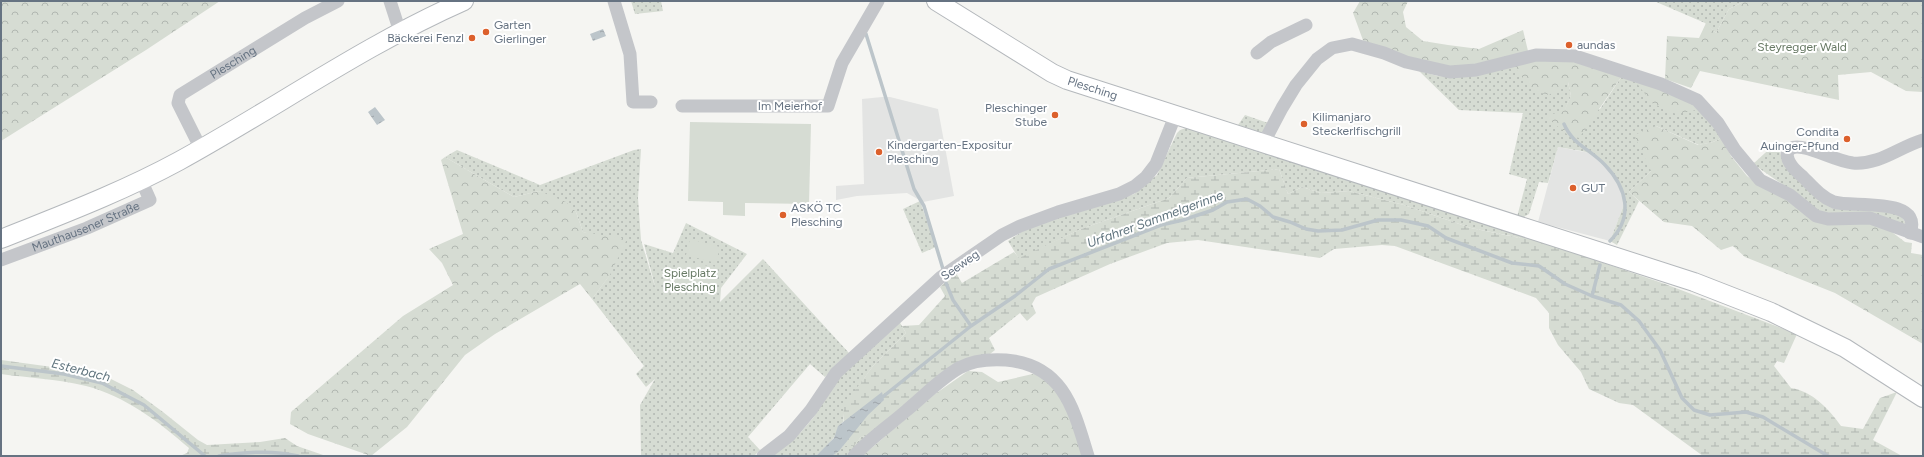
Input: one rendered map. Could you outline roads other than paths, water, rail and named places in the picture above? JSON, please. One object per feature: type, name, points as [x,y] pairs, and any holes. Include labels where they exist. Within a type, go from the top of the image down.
[{"type":"main road","points":[[201,149],[400,32],[464,1]]},
{"type":"main road","name":"Plesching","points":[[936,1],[1052,73],[1098,91],[1175,116],[1638,263],[1771,312],[1845,348],[1923,398]]},
{"type":"main road","name":"Mauthausener Straße","points":[[1,239],[79,208],[141,180],[201,149]]},
{"type":"street","name":"Plesching","points":[[201,149],[178,103],[180,95],[305,18],[338,1]]},
{"type":"street","points":[[390,1],[400,32]]},
{"type":"street","points":[[614,1],[630,54],[633,102],[651,102]]},
{"type":"street","name":"Im Meierhof","points":[[682,106],[828,106],[842,63],[878,1]]},
{"type":"street","points":[[1257,53],[1270,42],[1306,25]]},
{"type":"street","points":[[1263,144],[1296,85],[1317,59],[1332,48],[1352,44],[1384,53],[1406,62],[1450,72],[1476,70],[1536,55],[1575,56],[1661,84],[1697,100],[1718,123],[1735,150],[1760,180],[1790,195],[1816,216],[1828,219],[1870,218],[1923,237]]},
{"type":"street","name":"Seeweg","points":[[763,456],[789,436],[811,410],[836,373],[941,277],[1020,226],[1058,212],[1119,194],[1135,186],[1156,164],[1175,116]]},
{"type":"street","points":[[1910,233],[1913,224],[1912,218],[1908,213],[1900,209],[1859,203],[1835,202],[1823,196],[1793,168],[1787,159],[1787,153],[1790,149],[1796,147],[1847,162],[1870,162],[1886,158],[1923,140]]},
{"type":"street","name":"Mauthausener Straße","points":[[1,260],[87,228],[150,200],[141,180]]},
{"type":"street","points":[[854,456],[950,374],[974,362],[1000,360],[1024,363],[1036,368],[1052,378],[1068,398],[1075,412],[1088,456]]},
{"type":"water","points":[[603,29],[606,36],[593,41],[590,34]]},
{"type":"water","points":[[375,107],[385,120],[377,125],[368,112]]},
{"type":"water","points":[[882,392],[884,400],[868,415],[839,451],[832,456],[816,456],[834,438],[838,426]]},
{"type":"waterway","points":[[866,34],[914,189],[924,206],[943,269]]},
{"type":"waterway","points":[[1564,124],[1572,137],[1605,165],[1613,174],[1623,193],[1625,212],[1618,232],[1610,241]]},
{"type":"waterway","name":"Urfahrer Sammelgerinne","points":[[880,399],[971,326],[1015,296],[1049,269],[1161,225],[1183,220],[1213,210],[1227,202],[1247,199],[1260,206],[1273,217],[1306,229],[1318,231],[1342,230],[1378,220],[1401,220],[1428,226],[1446,238],[1512,263],[1539,266],[1565,284],[1592,296],[1621,305],[1639,321],[1660,350],[1682,398],[1694,410],[1710,415],[1746,412],[1763,417],[1828,456]]},
{"type":"waterway","points":[[1592,296],[1600,265]]},
{"type":"waterway","points":[[946,283],[953,300],[971,326]]},
{"type":"waterway","name":"Esterbach","points":[[1,366],[64,374],[102,383],[144,405],[205,456]]},
{"type":"waterway","points":[[219,456],[258,452],[298,456]]},
{"type":"place","name":"Garten Gierlinger","points":[[486,32]]},
{"type":"place","name":"Bäckerei Fenzl","points":[[472,38]]},
{"type":"place","name":"aundas","points":[[1569,45]]},
{"type":"place","name":"Pleschinger Stube","points":[[1055,115]]},
{"type":"place","name":"Kilimanjaro Steckerlfischgrill","points":[[1304,124]]},
{"type":"place","name":"Condita Auinger-Pfund","points":[[1847,139]]},
{"type":"place","name":"Kindergarten-Expositur Plesching","points":[[879,152]]},
{"type":"place","name":"GUT","points":[[1573,188]]},
{"type":"place","name":"ASKÖ TC Plesching","points":[[783,215]]},
{"type":"park label","name":"Steyregger Wald","points":[[1802,47]]},
{"type":"park label","name":"Spielplatz Plesching","points":[[690,280]]}]
